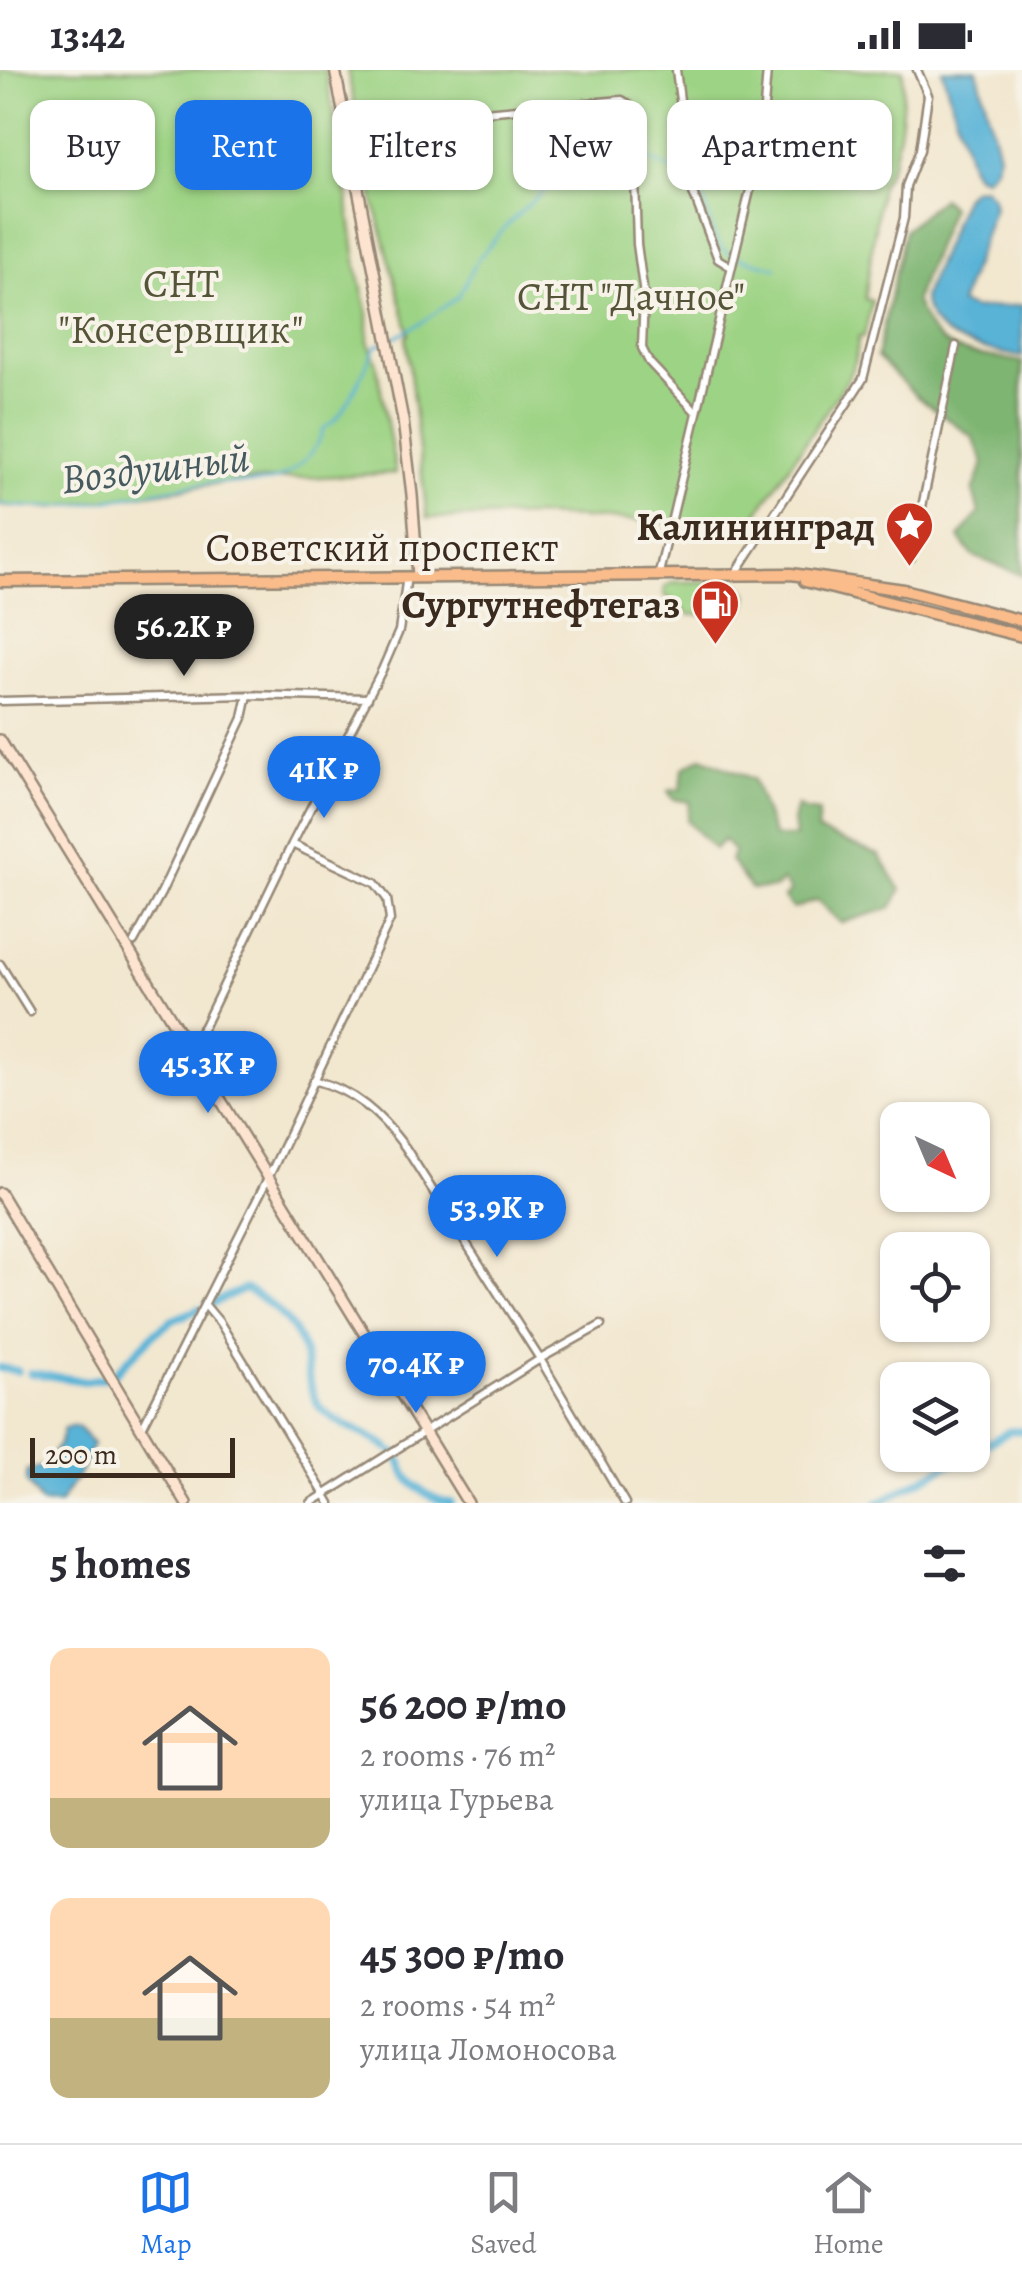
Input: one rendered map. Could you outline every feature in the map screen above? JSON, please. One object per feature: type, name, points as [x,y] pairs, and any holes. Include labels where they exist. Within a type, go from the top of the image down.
[{"type":"main road","name":"Советский проспект","points":[[764,574],[1019,636]]},
{"type":"main road","name":"Советский проспект","points":[[0,581],[764,574],[819,576],[879,586],[1022,618]]},
{"type":"street","points":[[335,70],[341,100]]},
{"type":"street","points":[[676,70],[692,190],[718,259],[731,267]]},
{"type":"street","points":[[660,573],[761,144],[767,70]]},
{"type":"street","points":[[736,574],[864,379],[904,218],[906,186],[920,150],[928,94],[917,70]]},
{"type":"street","points":[[493,111],[622,100],[629,104],[636,141],[633,173],[636,244],[644,295],[642,348],[649,362],[696,412]]},
{"type":"street","points":[[189,1047],[204,1026],[368,698],[399,631],[412,576],[412,495],[402,420],[358,190]]},
{"type":"street","points":[[911,559],[956,346]]},
{"type":"street","points":[[134,942],[161,893],[242,718],[248,696]]},
{"type":"street","points":[[0,701],[368,698]]},
{"type":"street","points":[[0,740],[468,1503]]},
{"type":"street","points":[[141,1429],[268,1177],[390,920],[382,889],[375,883],[292,844]]},
{"type":"street","points":[[0,964],[30,1012]]},
{"type":"street","points":[[314,1080],[357,1096],[386,1122],[540,1359],[626,1503]]},
{"type":"street","points":[[0,1193],[186,1503]]},
{"type":"street","points":[[205,1305],[220,1323],[330,1503]]},
{"type":"street","points":[[311,1503],[600,1324]]},
{"type":"green space","name":"СНТ \"Консервщик\"","points":[[0,70],[325,70],[332,105],[332,190],[346,190],[368,314],[368,341],[376,361],[396,473],[228,482],[51,508],[0,506]]},
{"type":"green space","name":"СНТ \"Дачное\"","points":[[347,70],[903,70],[900,130],[892,162],[892,100],[667,100],[667,190],[880,190],[865,299],[872,301],[864,337],[859,336],[855,362],[847,380],[749,526],[540,516],[427,518],[406,338],[409,333],[373,190],[493,190],[493,100],[354,100]]},
{"type":"green space","points":[[942,198],[951,207],[915,300],[923,319],[944,343],[970,353],[1022,362],[1022,575],[973,556],[959,538],[979,513],[973,491],[984,463],[972,436],[917,397],[877,357],[905,229]]},
{"type":"green space","points":[[731,581],[747,593],[743,612],[690,615],[664,594],[665,587],[673,582]]},
{"type":"green space","points":[[702,757],[753,779],[774,837],[795,837],[797,805],[819,812],[817,831],[879,855],[901,890],[891,908],[841,923],[817,900],[793,909],[784,898],[790,891],[783,881],[776,888],[751,889],[730,860],[734,851],[724,840],[714,849],[687,821],[690,802],[673,799],[668,791],[681,789],[683,768]]},
{"type":"water","points":[[942,70],[977,70],[999,154],[995,167],[985,178],[976,175],[971,167]]},
{"type":"water","points":[[984,188],[994,207],[960,304],[974,309],[1022,305],[1022,357],[976,347],[948,335],[936,326],[923,298],[964,197],[972,189]]},
{"type":"water","points":[[77,1426],[93,1444],[83,1467],[60,1503],[41,1503],[26,1481],[27,1470],[46,1466],[64,1428]]},
{"type":"waterway","name":"Воздушный","points":[[393,338],[458,297],[477,260],[507,225],[561,180],[624,155],[639,154],[667,168]]},
{"type":"waterway","name":"Воздушный","points":[[701,190],[720,246],[738,257],[777,268]]},
{"type":"waterway","name":"Воздушный","points":[[0,504],[79,505],[208,483],[278,479],[312,452],[323,429],[348,403],[376,346],[386,341]]},
{"type":"waterway","points":[[208,1305],[245,1289],[274,1308],[297,1335],[321,1408],[388,1448]]},
{"type":"waterway","points":[[113,1375],[155,1333],[199,1309]]},
{"type":"waterway","points":[[0,1368],[18,1371]]},
{"type":"waterway","points":[[31,1373],[85,1381],[104,1378]]},
{"type":"waterway","points":[[990,1442],[1010,1431],[1022,1431]]},
{"type":"waterway","points":[[394,1453],[415,1485],[451,1503]]},
{"type":"waterway","points":[[878,1503],[935,1472]]},
{"type":"place","name":"Калининград","points":[[910,568]]},
{"type":"place","name":"Сургутнефтегаз","points":[[715,646]]}]
